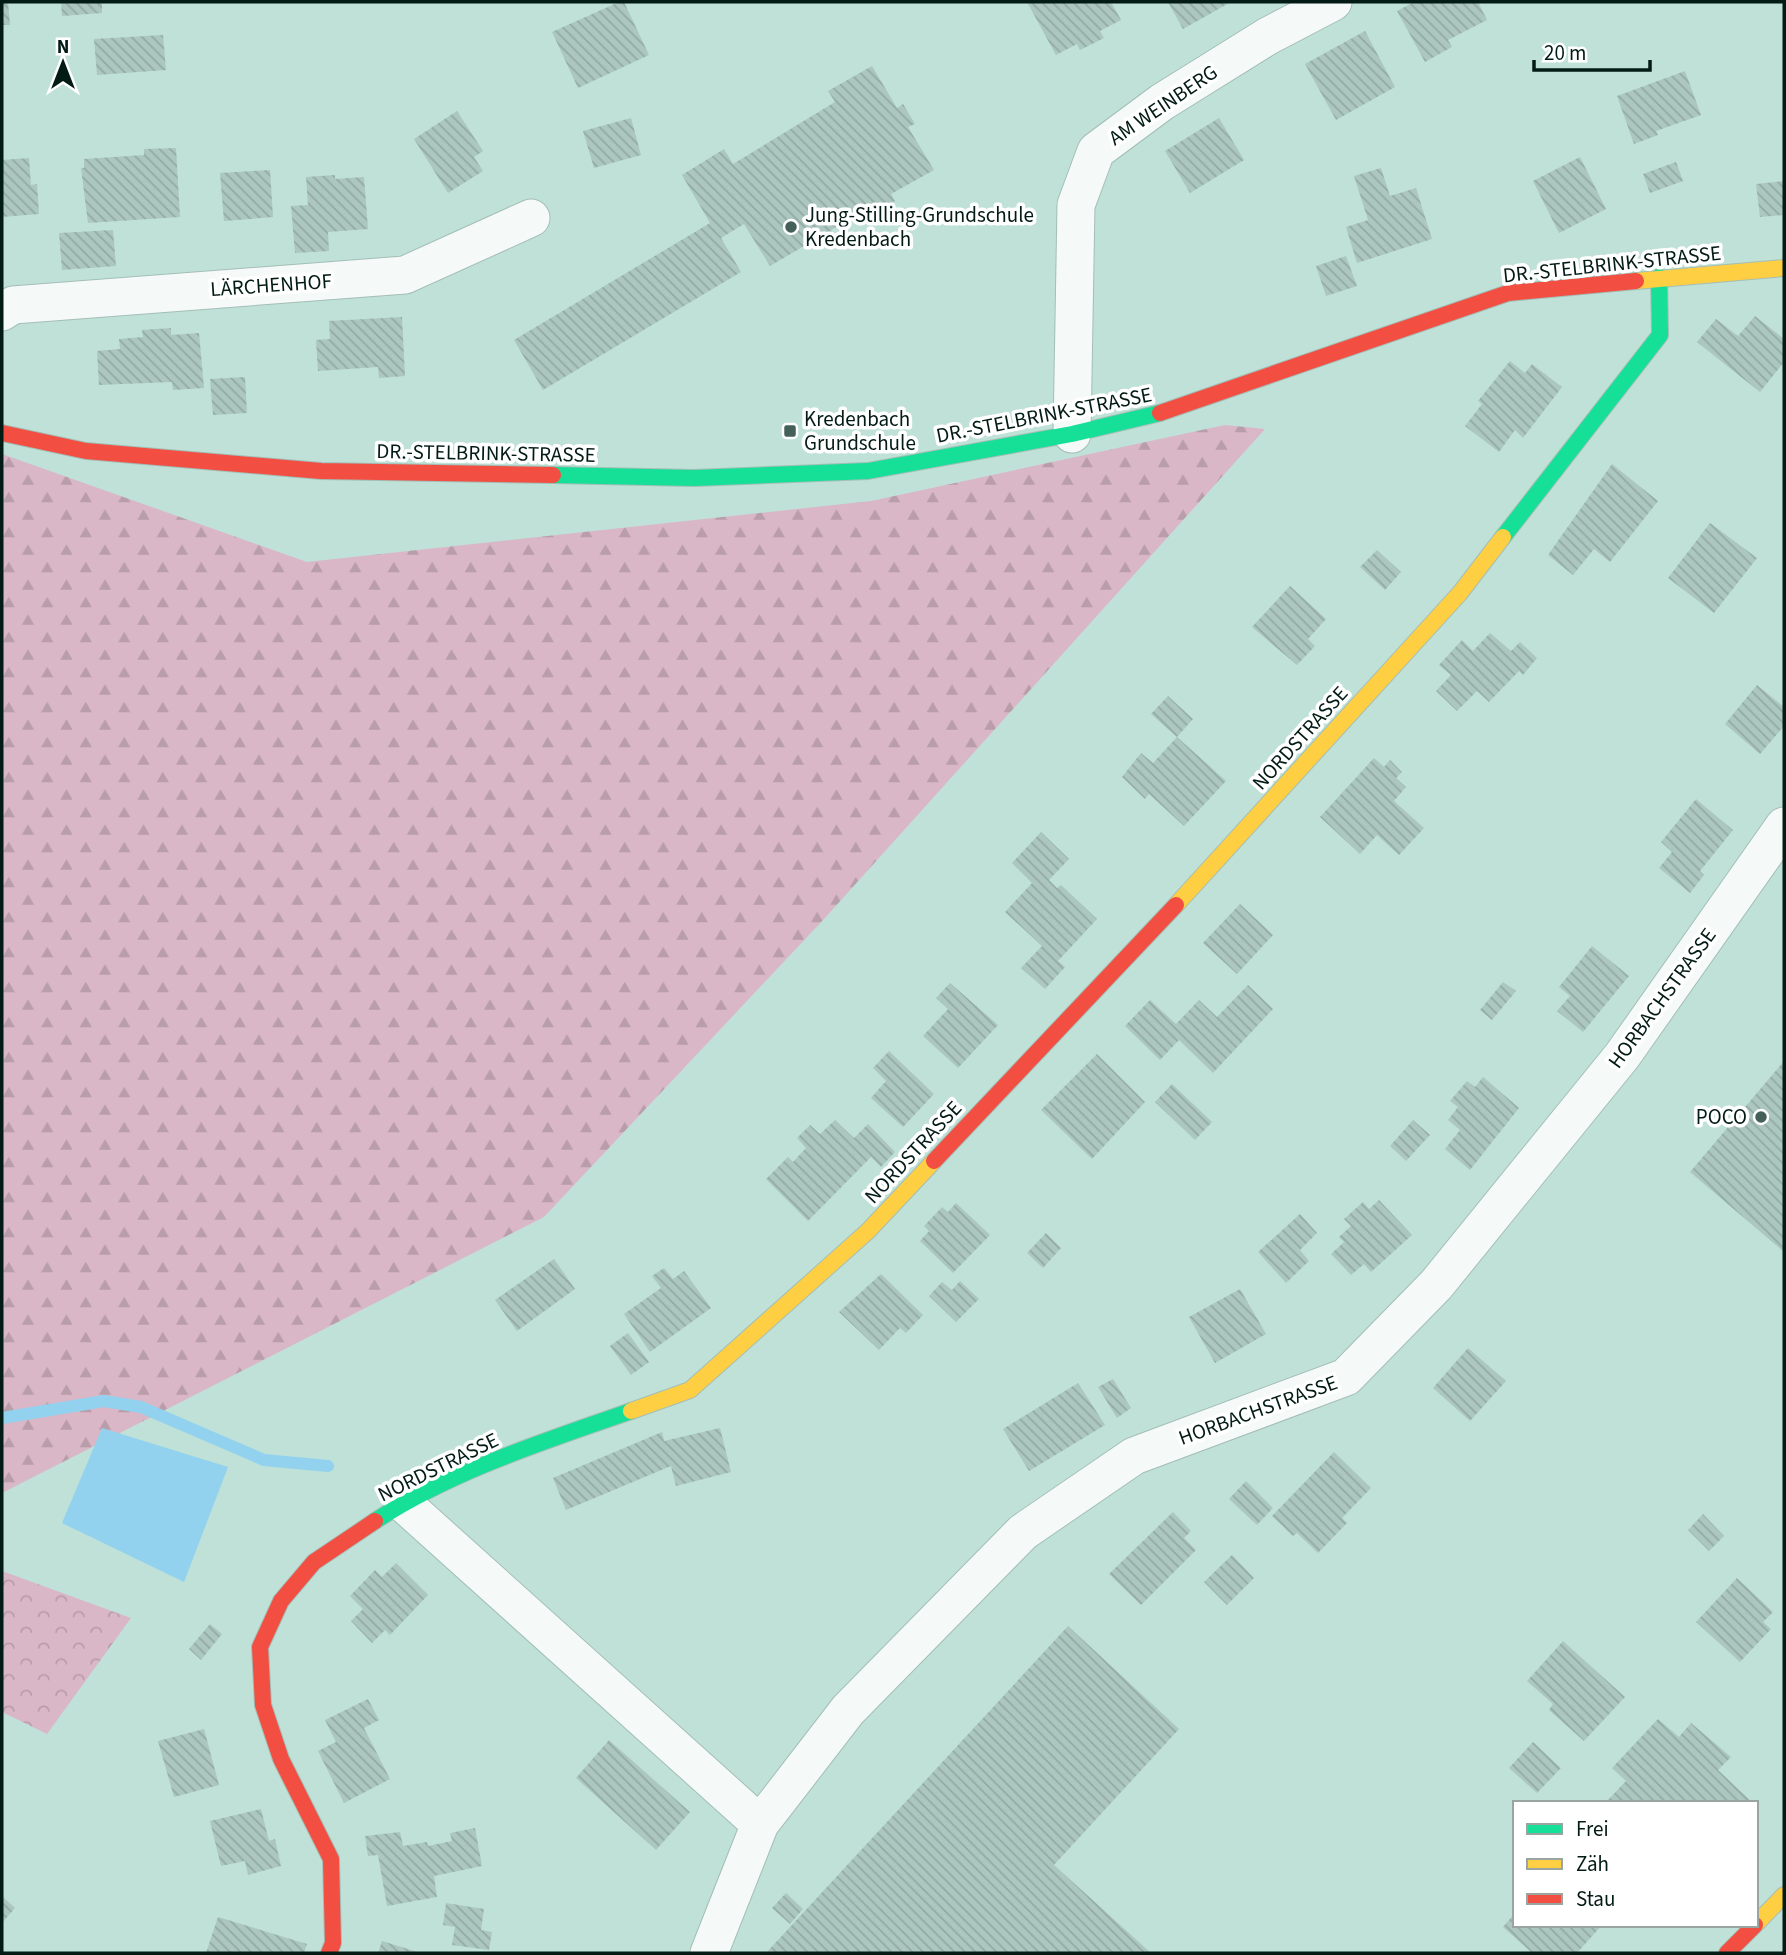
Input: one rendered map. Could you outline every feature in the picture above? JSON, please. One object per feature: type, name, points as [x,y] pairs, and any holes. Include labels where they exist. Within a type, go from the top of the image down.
[{"type":"street","name":"AM WEINBERG","points":[[1072,434],[1076,205],[1096,151],[1163,102],[1268,36],[1333,2]]},
{"type":"street","name":"LÄRCHENHOF","points":[[2,312],[13,304],[405,275],[531,218]]},
{"type":"street","name":"DR.-STELBRINK-STRASSE","points":[[2,433],[86,450],[321,471],[694,478],[868,471],[1072,434],[1183,408],[1508,293],[1659,277],[1784,268]]},
{"type":"street","name":"NORDSTRASSE","points":[[329,1953],[333,1943],[331,1859],[281,1759],[264,1705],[260,1647],[281,1601],[314,1562],[403,1503],[485,1463],[690,1390],[868,1231],[1173,908],[1460,593],[1660,335],[1659,277]]},
{"type":"street","name":"HORBACHSTRASSE","points":[[709,1953],[760,1825],[848,1710],[1023,1532],[1133,1456],[1346,1377],[1436,1285],[1622,1056],[1784,826]]},
{"type":"street","points":[[403,1503],[760,1825]]},
{"type":"street","points":[[1758,1922],[1784,1895]]},
{"type":"street","points":[[1727,1953],[1753,1927]]},
{"type":"green space","points":[[1225,425],[1265,429],[824,919],[544,1217],[2,1493],[2,454],[307,562],[871,501]]},
{"type":"green space","points":[[2,1571],[131,1618],[47,1734],[2,1712]]},
{"type":"water","points":[[102,1428],[228,1467],[184,1582],[62,1523]]},
{"type":"building","points":[[2,2],[8,2],[10,25],[2,25]]},
{"type":"building","points":[[61,2],[102,2],[102,13],[62,16]]},
{"type":"building","points":[[624,2],[649,55],[578,88],[552,32]]},
{"type":"building","points":[[1027,2],[1111,2],[1121,20],[1100,31],[1104,38],[1080,50],[1077,44],[1056,55]]},
{"type":"building","points":[[1168,2],[1231,2],[1183,29]]},
{"type":"building","points":[[1414,2],[1478,2],[1487,20],[1448,40],[1452,47],[1425,62],[1397,11]]},
{"type":"building","points":[[1365,31],[1395,87],[1336,120],[1305,64]]},
{"type":"building","points":[[163,35],[166,70],[97,75],[94,39]]},
{"type":"building","name":"Jung-Stilling-Grundschule Kredenbach","points":[[872,66],[897,108],[903,104],[915,124],[908,127],[934,170],[891,194],[895,201],[875,212],[872,206],[831,230],[835,237],[815,248],[811,242],[770,266],[744,224],[721,238],[741,272],[543,390],[514,340],[710,223],[682,175],[724,149],[733,164],[835,102],[828,91]]},
{"type":"building","points":[[1685,71],[1701,115],[1656,131],[1658,135],[1634,144],[1617,96]]},
{"type":"building","points":[[457,111],[483,151],[474,157],[483,171],[448,193],[414,139]]},
{"type":"building","points":[[631,118],[641,155],[594,168],[583,131]]},
{"type":"building","points":[[1219,118],[1244,160],[1190,193],[1165,151]]},
{"type":"building","points":[[176,148],[180,217],[88,223],[81,168],[84,168],[84,159],[144,155],[144,149]]},
{"type":"building","points":[[1580,157],[1606,209],[1559,233],[1533,181]]},
{"type":"building","points":[[29,158],[31,185],[37,184],[39,214],[2,217],[2,160]]},
{"type":"building","points":[[1676,162],[1683,181],[1650,193],[1643,174]]},
{"type":"building","points":[[1381,168],[1390,196],[1416,188],[1432,239],[1357,263],[1346,227],[1368,220],[1354,176]]},
{"type":"building","points":[[270,170],[273,217],[224,221],[220,173]]},
{"type":"building","points":[[335,175],[335,179],[364,177],[368,229],[328,232],[329,251],[295,253],[291,206],[308,205],[306,177]]},
{"type":"building","points":[[1784,181],[1784,215],[1760,217],[1756,184]]},
{"type":"building","points":[[113,230],[116,266],[62,270],[59,233]]},
{"type":"building","points":[[1346,256],[1357,286],[1326,296],[1316,266]]},
{"type":"building","points":[[1755,316],[1784,339],[1784,362],[1760,392],[1697,342],[1716,319],[1738,336]]},
{"type":"building","points":[[402,317],[405,376],[379,378],[378,367],[318,371],[316,340],[330,339],[329,321]]},
{"type":"building","points":[[171,328],[171,335],[199,333],[204,388],[173,390],[172,382],[99,385],[97,351],[120,349],[119,339],[143,337],[142,330]]},
{"type":"building","points":[[1510,361],[1525,373],[1532,364],[1562,387],[1523,438],[1515,430],[1499,452],[1465,426],[1482,404],[1478,401]]},
{"type":"building","points":[[245,377],[247,413],[213,415],[210,379]]},
{"type":"building","points":[[1612,464],[1658,501],[1610,562],[1594,549],[1573,575],[1548,555]]},
{"type":"building","points":[[1710,523],[1757,558],[1714,613],[1668,578]]},
{"type":"building","points":[[1377,550],[1401,572],[1385,590],[1360,567]]},
{"type":"building","points":[[1290,586],[1326,619],[1308,639],[1315,646],[1297,665],[1252,627]]},
{"type":"building","points":[[1490,633],[1511,651],[1520,642],[1537,658],[1523,675],[1519,671],[1489,702],[1477,691],[1457,711],[1436,691],[1451,675],[1439,665],[1462,640],[1473,651]]},
{"type":"building","points":[[1757,685],[1784,707],[1784,726],[1760,754],[1725,724]]},
{"type":"building","points":[[1168,696],[1193,719],[1177,737],[1151,714]]},
{"type":"building","points":[[1177,737],[1226,781],[1184,826],[1149,794],[1145,799],[1122,777],[1141,753],[1153,763]]},
{"type":"building","points":[[1374,758],[1384,767],[1390,760],[1402,772],[1396,778],[1406,787],[1394,801],[1424,828],[1399,855],[1377,835],[1360,854],[1320,817]]},
{"type":"building","points":[[1696,799],[1733,830],[1700,871],[1704,875],[1690,893],[1659,868],[1672,852],[1661,842]]},
{"type":"building","points":[[1041,832],[1069,859],[1049,880],[1057,888],[1061,885],[1097,919],[1058,961],[1065,967],[1045,989],[1021,968],[1042,946],[1005,912],[1032,883],[1012,863]]},
{"type":"building","points":[[1240,904],[1273,935],[1237,974],[1203,943]]},
{"type":"building","points":[[1592,946],[1629,976],[1583,1032],[1557,1011],[1570,996],[1559,987]]},
{"type":"building","points":[[1503,982],[1516,991],[1492,1020],[1480,1010]]},
{"type":"building","points":[[950,983],[998,1025],[958,1068],[923,1036],[948,1009],[936,998]]},
{"type":"building","points":[[1248,985],[1273,1009],[1213,1073],[1179,1040],[1160,1060],[1125,1026],[1150,1000],[1176,1024],[1199,1000],[1217,1017]]},
{"type":"building","points":[[889,1051],[934,1094],[903,1127],[871,1098],[886,1081],[873,1068]]},
{"type":"building","points":[[1097,1054],[1145,1102],[1092,1159],[1041,1110]]},
{"type":"building","name":"POCO","points":[[1784,1061],[1784,1252],[1690,1172]]},
{"type":"building","points":[[1483,1077],[1519,1108],[1470,1170],[1445,1149],[1460,1130],[1448,1120],[1458,1107],[1450,1101],[1467,1081],[1475,1087]]},
{"type":"building","points":[[1172,1084],[1212,1122],[1195,1140],[1155,1102]]},
{"type":"building","points":[[835,1120],[854,1138],[868,1124],[895,1152],[881,1167],[871,1157],[808,1221],[766,1179],[788,1157],[793,1162],[806,1148],[797,1138],[810,1125],[820,1134]]},
{"type":"building","points":[[1413,1120],[1430,1135],[1406,1161],[1390,1146]]},
{"type":"building","points":[[1379,1200],[1412,1235],[1371,1272],[1364,1264],[1351,1275],[1331,1254],[1344,1242],[1339,1237],[1351,1226],[1344,1219],[1363,1202],[1369,1209]]},
{"type":"building","points":[[956,1203],[990,1235],[953,1273],[920,1241],[929,1231],[924,1226],[942,1207],[948,1212]]},
{"type":"building","points":[[1300,1214],[1317,1233],[1300,1250],[1309,1261],[1286,1283],[1258,1252]]},
{"type":"building","points":[[1046,1233],[1061,1248],[1043,1268],[1027,1253]]},
{"type":"building","points":[[554,1259],[575,1289],[517,1331],[495,1300]]},
{"type":"building","points":[[664,1268],[673,1279],[684,1271],[711,1308],[650,1352],[624,1314],[661,1288],[652,1276]]},
{"type":"building","points":[[881,1274],[923,1315],[906,1333],[900,1328],[879,1350],[839,1312]]},
{"type":"building","points":[[960,1281],[979,1299],[956,1322],[929,1296],[942,1282],[952,1290]]},
{"type":"building","points":[[1240,1289],[1266,1334],[1215,1363],[1189,1317]]},
{"type":"building","points":[[628,1333],[649,1362],[631,1375],[610,1346]]},
{"type":"building","points":[[1468,1348],[1506,1381],[1470,1421],[1433,1388]]},
{"type":"building","points":[[1113,1379],[1131,1408],[1117,1418],[1098,1387]]},
{"type":"building","points":[[1078,1383],[1105,1425],[1029,1471],[1003,1429]]},
{"type":"building","points":[[720,1428],[731,1472],[676,1486],[671,1466],[566,1510],[553,1478],[662,1432],[664,1441]]},
{"type":"building","points":[[1334,1452],[1371,1488],[1342,1518],[1347,1523],[1318,1553],[1297,1533],[1293,1536],[1272,1516]]},
{"type":"building","points":[[1246,1481],[1273,1508],[1257,1525],[1229,1499]]},
{"type":"building","points":[[1173,1512],[1191,1531],[1184,1538],[1196,1550],[1141,1605],[1109,1574]]},
{"type":"building","points":[[1703,1514],[1724,1536],[1709,1551],[1688,1530]]},
{"type":"building","points":[[1232,1555],[1254,1578],[1227,1605],[1204,1582]]},
{"type":"building","points":[[396,1563],[428,1595],[390,1635],[385,1630],[372,1643],[351,1621],[363,1609],[350,1596],[375,1570],[382,1577]]},
{"type":"building","points":[[1737,1578],[1773,1612],[1763,1622],[1771,1629],[1740,1662],[1696,1622]]},
{"type":"building","points":[[210,1624],[222,1634],[201,1660],[189,1649]]},
{"type":"building","points":[[1068,1626],[1179,1729],[1054,1865],[1151,1953],[766,1953]]},
{"type":"building","points":[[1563,1641],[1625,1697],[1584,1741],[1549,1710],[1553,1704],[1527,1681]]},
{"type":"building","points":[[368,1699],[379,1720],[364,1728],[390,1779],[344,1803],[318,1751],[336,1742],[325,1720]]},
{"type":"building","points":[[1658,1719],[1679,1737],[1691,1723],[1731,1757],[1718,1770],[1751,1801],[1607,1801],[1626,1781],[1612,1768]]},
{"type":"building","points":[[204,1729],[219,1785],[174,1797],[158,1741]]},
{"type":"building","points":[[609,1740],[690,1812],[656,1850],[576,1778]]},
{"type":"building","points":[[1533,1742],[1561,1768],[1537,1793],[1509,1768]]},
{"type":"building","points":[[261,1809],[269,1841],[275,1839],[281,1866],[248,1875],[245,1861],[221,1866],[210,1821]]},
{"type":"building","points":[[475,1828],[482,1866],[434,1876],[437,1897],[387,1906],[378,1855],[368,1856],[365,1836],[400,1832],[403,1846],[427,1842],[428,1846],[452,1841],[450,1833]]},
{"type":"building","points":[[786,1893],[803,1909],[790,1924],[772,1908]]},
{"type":"building","points":[[2,1896],[15,1908],[2,1923]]},
{"type":"building","points":[[446,1903],[484,1909],[481,1930],[492,1932],[489,1950],[452,1945],[455,1927],[443,1925]]},
{"type":"building","points":[[1513,1915],[1513,1927],[1600,1927],[1577,1953],[1532,1953],[1503,1927]]},
{"type":"building","points":[[218,1917],[307,1944],[304,1953],[206,1953]]},
{"type":"building","points":[[382,1941],[421,1953],[378,1953]]},
{"type":"waterway","points":[[2,1418],[104,1401],[141,1407],[264,1460],[328,1466]]},
{"type":"traffic: fast","points":[[1503,537],[1660,335],[1659,277]]},
{"type":"traffic: fast","points":[[553,475],[694,478],[868,471],[1072,434],[1160,413]]},
{"type":"traffic: fast","points":[[375,1521],[467,1472],[631,1411]]},
{"type":"traffic: slow","points":[[1636,281],[1784,268]]},
{"type":"traffic: slow","points":[[1176,905],[1460,593],[1503,537]]},
{"type":"traffic: slow","points":[[631,1411],[690,1390],[868,1231],[934,1161]]},
{"type":"traffic: slow","points":[[1758,1922],[1784,1895]]},
{"type":"traffic: jam","points":[[1160,413],[1508,293],[1636,281]]},
{"type":"traffic: jam","points":[[2,433],[86,451],[321,471],[553,475]]},
{"type":"traffic: jam","points":[[934,1161],[1176,905]]},
{"type":"traffic: jam","points":[[329,1953],[333,1943],[331,1859],[281,1759],[263,1705],[260,1647],[281,1601],[314,1562],[375,1521]]},
{"type":"traffic: jam","points":[[1727,1953],[1753,1927]]},
{"type":"place","name":"Jung-Stilling-Grundschule Kredenbach","points":[[791,227]]},
{"type":"place","name":"Kredenbach Grundschule","points":[[790,431]]},
{"type":"place","name":"POCO","points":[[1761,1117]]}]
